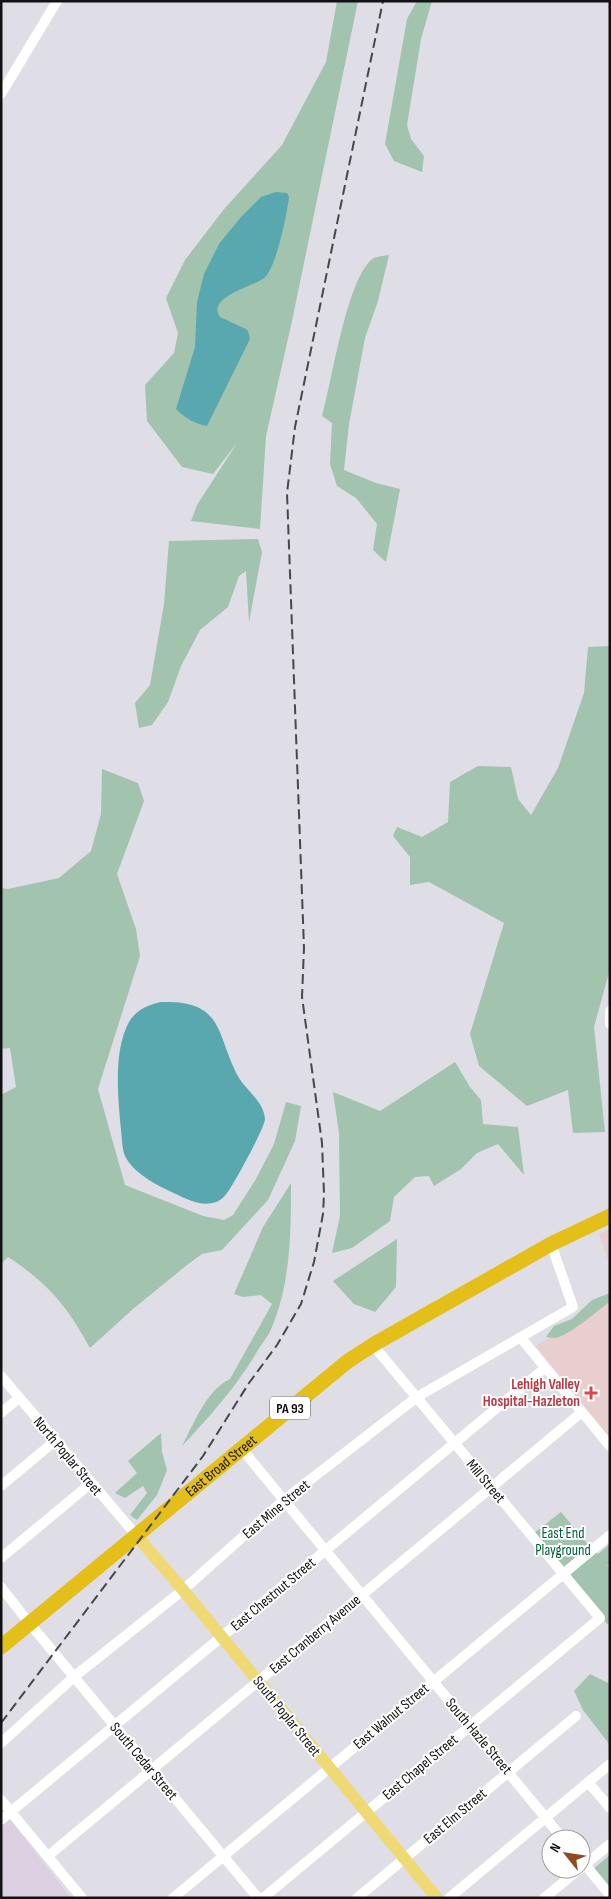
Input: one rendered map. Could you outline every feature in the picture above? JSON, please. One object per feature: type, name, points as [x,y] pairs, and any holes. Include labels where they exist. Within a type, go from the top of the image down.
[{"type":"highway","name":"East Broad Street","points":[[1,1647],[348,1361],[551,1244],[610,1216]]},
{"type":"main road","name":"South Poplar Street","points":[[136,1536],[222,1637],[436,1898]]},
{"type":"street","points":[[1,94],[57,1]]},
{"type":"street","points":[[610,1011],[610,1024]]},
{"type":"street","name":"East Mine Street","points":[[1,1743],[75,1676],[183,1590],[284,1500],[417,1397],[573,1307],[551,1244]]},
{"type":"street","points":[[521,1338],[610,1446]]},
{"type":"street","name":"Mill Street","points":[[373,1345],[600,1618]]},
{"type":"street","name":"East Chestnut Street","points":[[1,1820],[545,1368]]},
{"type":"street","name":"North Poplar Street","points":[[1,1376],[90,1484],[136,1536]]},
{"type":"street","points":[[1,1413],[19,1398]]},
{"type":"street","name":"East Cranberry Avenue","points":[[48,1856],[582,1412]]},
{"type":"street","points":[[1,1486],[55,1441]]},
{"type":"street","name":"South Hazle Street","points":[[241,1448],[555,1829]]},
{"type":"street","points":[[1,1558],[90,1484]]},
{"type":"street","name":"East Walnut Street","points":[[173,1898],[610,1535]]},
{"type":"street","name":"South Cedar Street","points":[[1,1587],[258,1898]]},
{"type":"street","name":"East Chapel Street","points":[[263,1898],[600,1618]]},
{"type":"street","name":"East Elm Street","points":[[357,1898],[576,1716]]},
{"type":"street","points":[[449,1898],[610,1764]]},
{"type":"street","points":[[588,1782],[610,1808]]},
{"type":"street","points":[[1,1800],[82,1898]]},
{"type":"street","points":[[591,1857],[610,1844]]},
{"type":"street","points":[[591,1872],[610,1895]]},
{"type":"street","points":[[544,1898],[565,1879]]},
{"type":"shaded area","points":[[610,1229],[610,1265],[599,1234]]},
{"type":"shaded area","name":"Lehigh Valley Hospital-Hazleton","points":[[610,1300],[610,1439],[536,1346]]},
{"type":"shaded area","points":[[1,1808],[71,1898],[1,1898]]},
{"type":"green space","points":[[337,1],[358,1],[292,321],[266,436],[260,529],[191,521],[197,505],[237,443],[213,474],[182,467],[147,421],[145,385],[174,353],[178,333],[166,298],[185,260],[225,208],[282,145],[326,62]]},
{"type":"green space","points":[[417,1],[432,1],[421,39],[407,125],[411,139],[424,156],[422,172],[394,161],[385,144],[407,19]]},
{"type":"green space","points":[[389,255],[378,301],[365,338],[349,424],[344,470],[376,483],[400,489],[386,562],[373,550],[377,524],[356,498],[337,486],[330,464],[332,423],[322,416],[347,310],[354,289],[362,272],[371,260]]},
{"type":"green space","points":[[258,539],[262,552],[249,622],[246,571],[239,576],[228,607],[200,630],[181,666],[168,702],[152,725],[139,728],[135,703],[150,685],[164,604],[169,541]]},
{"type":"green space","points":[[610,646],[610,969],[594,1027],[605,1132],[573,1133],[568,1090],[527,1106],[479,1066],[470,1034],[504,923],[429,882],[410,885],[410,857],[393,836],[397,827],[422,837],[448,822],[450,782],[478,766],[511,767],[518,799],[531,815],[558,768],[584,693],[588,647]]},
{"type":"green space","points":[[102,769],[138,783],[144,801],[117,874],[136,929],[140,956],[98,1089],[125,1185],[203,1216],[224,1220],[233,1215],[256,1179],[274,1144],[286,1102],[301,1106],[295,1141],[268,1200],[222,1250],[202,1254],[187,1265],[133,1309],[90,1348],[65,1308],[46,1287],[8,1257],[1,1264],[1,1095],[16,1087],[10,1048],[1,1049],[1,888],[8,889],[59,878],[91,851],[101,814]]},
{"type":"green space","points":[[455,1062],[470,1087],[481,1100],[483,1124],[518,1127],[524,1175],[498,1144],[477,1153],[461,1169],[434,1186],[429,1176],[415,1177],[394,1197],[390,1221],[352,1248],[332,1253],[340,1216],[339,1133],[333,1092],[380,1111]]},
{"type":"green space","points":[[291,1183],[289,1256],[283,1292],[272,1327],[268,1336],[232,1388],[182,1446],[207,1399],[230,1379],[272,1304],[261,1295],[243,1297],[234,1294],[263,1227]]},
{"type":"green space","points":[[397,1239],[396,1287],[375,1312],[354,1304],[333,1281]]},
{"type":"green space","points":[[610,1293],[610,1301],[574,1329],[559,1337],[546,1337],[554,1326],[572,1319],[592,1300]]},
{"type":"green space","points":[[161,1433],[162,1452],[167,1470],[157,1495],[137,1520],[130,1515],[147,1493],[143,1486],[125,1498],[115,1493],[137,1473],[128,1461]]},
{"type":"green space","name":"East End Playground","points":[[561,1512],[590,1547],[563,1569],[534,1533]]},
{"type":"green space","name":"East End Playground","points":[[610,1544],[610,1565],[607,1565],[610,1569],[610,1622],[607,1624],[568,1575],[595,1551],[598,1554]]},
{"type":"green space","points":[[590,1674],[610,1685],[610,1745],[583,1710],[574,1691]]},
{"type":"green space","points":[[610,1855],[610,1891],[592,1870]]},
{"type":"water","points":[[276,192],[287,193],[289,197],[273,264],[264,278],[225,298],[219,304],[217,310],[220,317],[246,329],[250,339],[207,426],[198,424],[176,409],[195,347],[197,302],[204,274],[219,244],[241,217],[261,197]]},
{"type":"water","points":[[161,1002],[182,1003],[197,1007],[208,1014],[221,1035],[239,1078],[262,1107],[264,1113],[264,1124],[249,1156],[227,1193],[216,1202],[206,1204],[195,1202],[162,1187],[140,1174],[124,1153],[118,1075],[124,1034],[135,1014]]},
{"type":"railway","points":[[1,1723],[203,1456],[249,1383],[277,1345],[301,1304],[314,1262],[323,1214],[324,1194],[322,1143],[302,997],[304,948],[287,493],[295,427],[383,1]]},
{"type":"place","name":"Lehigh Valley Hospital-Hazleton","points":[[591,1393]]}]
